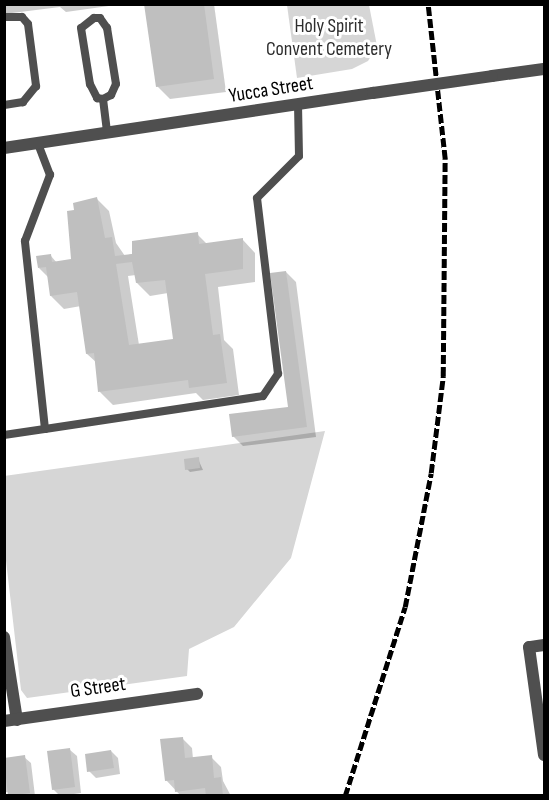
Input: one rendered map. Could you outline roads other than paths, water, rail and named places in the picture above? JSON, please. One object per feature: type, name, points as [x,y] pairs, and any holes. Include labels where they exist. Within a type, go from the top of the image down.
[{"type":"street","name":"Yucca Street","points":[[4,148],[544,69]]},
{"type":"street","points":[[4,637],[10,721]]},
{"type":"street","points":[[544,645],[529,647],[544,755]]},
{"type":"street","name":"G Street","points":[[10,721],[197,694]]},
{"type":"lane","points":[[4,17],[22,17],[28,24],[36,87],[23,102],[4,105]]},
{"type":"lane","points":[[94,18],[100,18],[107,28],[116,84],[111,94],[103,99],[92,93],[81,28],[94,18]]},
{"type":"lane","points":[[103,99],[107,134]]},
{"type":"lane","points":[[4,435],[262,396],[278,374],[257,198],[299,156],[298,105]]},
{"type":"lane","points":[[38,143],[50,175],[25,241],[45,429]]},
{"type":"railway","points":[[345,796],[405,607],[431,473],[443,376],[445,159],[428,4]]},
{"type":"park label","name":"Holy Spirit Convent Cemetery","points":[[329,38]]}]
